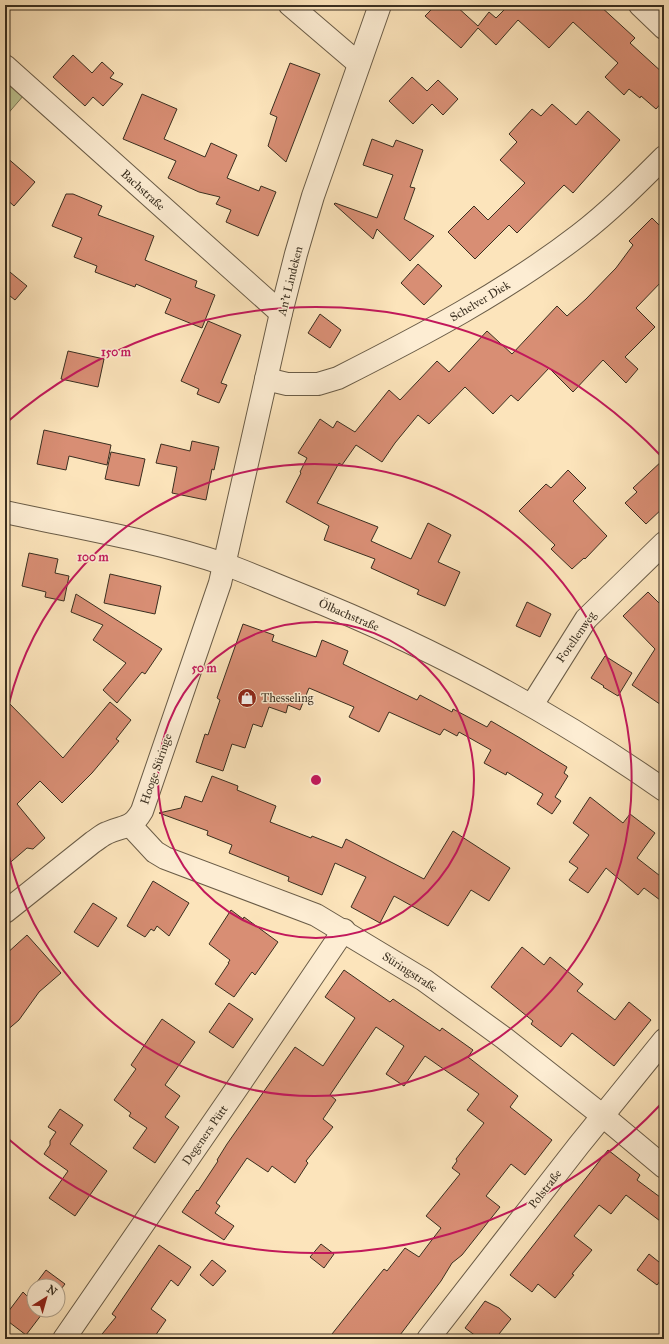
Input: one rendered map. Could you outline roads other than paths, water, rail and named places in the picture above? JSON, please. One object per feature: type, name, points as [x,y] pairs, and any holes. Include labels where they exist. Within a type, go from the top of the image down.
[{"type":"street","points":[[290,5],[359,64]]},
{"type":"street","name":"An't Lindeken","points":[[224,564],[281,313],[296,254],[313,196],[380,5]]},
{"type":"street","points":[[640,5],[664,28]]},
{"type":"street","name":"Bachstraße","points":[[5,66],[281,313]]},
{"type":"street","name":"Schelver Diek","points":[[266,379],[287,384],[318,384],[338,378],[458,314],[521,276],[579,235],[605,214],[664,157]]},
{"type":"street","name":"Ölbachstraße","points":[[5,512],[177,550],[224,564],[337,609],[458,665],[532,705],[624,762],[664,790]]},
{"type":"street","name":"Forellenweg","points":[[532,705],[586,619],[664,543]]},
{"type":"street","name":"Hooge Süringe","points":[[130,825],[137,820],[142,812],[220,583],[224,564]]},
{"type":"street","points":[[5,912],[93,842],[107,833],[130,825]]},
{"type":"street","name":"Süringstraße","points":[[130,825],[155,852],[165,858],[316,915],[344,930],[424,980],[504,1038],[603,1116],[664,1167]]},
{"type":"street","name":"Degeners Pütt","points":[[64,1339],[344,930]]},
{"type":"street","name":"Polstraße","points":[[428,1339],[579,1145],[664,1040]]},
{"type":"place","name":"Thesseling","points":[[247,698]]}]
